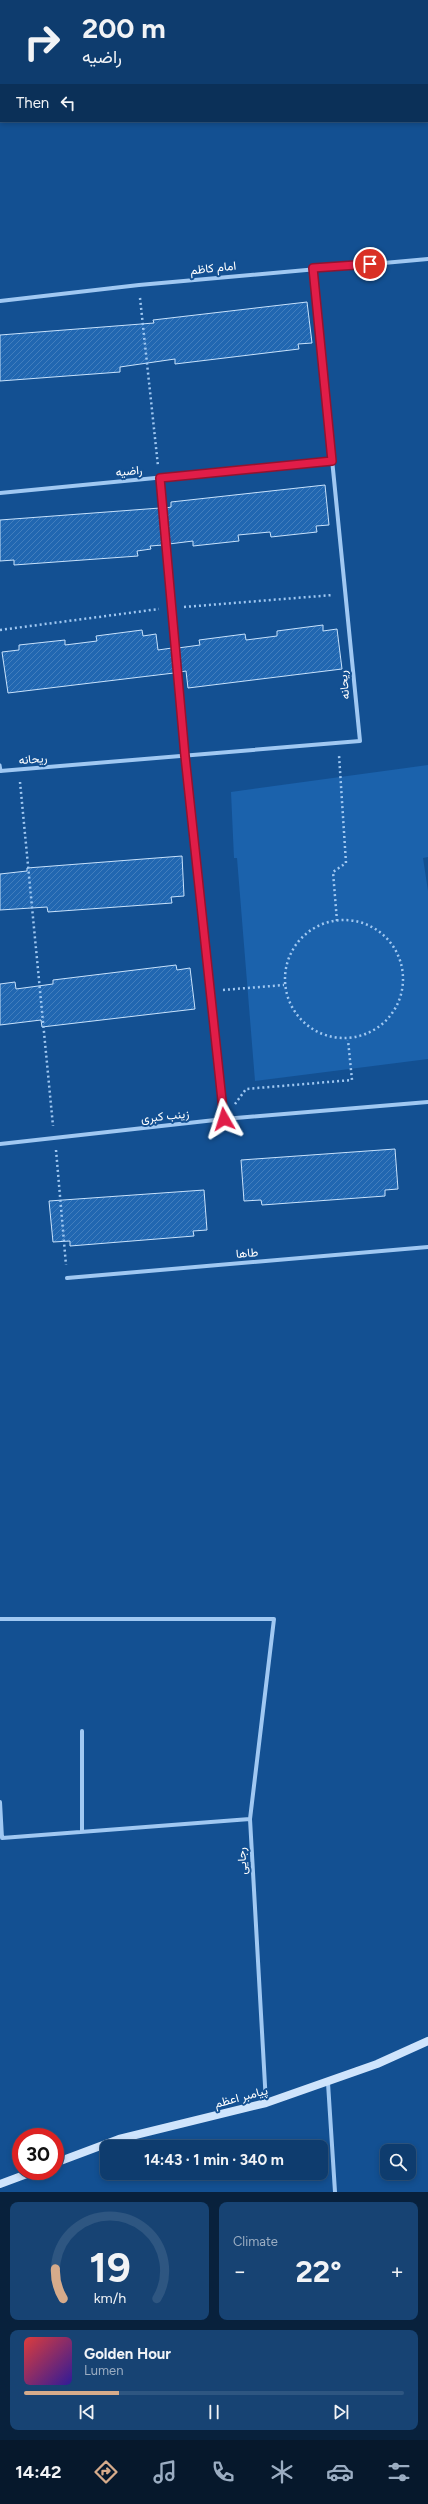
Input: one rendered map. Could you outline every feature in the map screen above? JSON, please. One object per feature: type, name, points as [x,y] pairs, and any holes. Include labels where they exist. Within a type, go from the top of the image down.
[{"type":"main road","name":"پیامبر اعظم","points":[[64,2160],[119,2139],[266,2103],[328,2083],[377,2064],[428,2041]]},
{"type":"main road","points":[[0,2184],[12,2180]]},
{"type":"street","name":"امام کاظم","points":[[0,301],[139,285],[313,268],[428,259]]},
{"type":"street","name":"ریحانه","points":[[0,771],[360,741],[313,268]]},
{"type":"street","name":"راضیه","points":[[0,493],[332,461]]},
{"type":"street","points":[[185,756],[224,1119]]},
{"type":"street","name":"زینب کبری","points":[[0,1144],[224,1119],[428,1102]]},
{"type":"street","name":"طاها","points":[[68,1278],[428,1247]]},
{"type":"street","name":"رجایی","points":[[0,1618],[274,1619],[250,1819],[266,2103]]},
{"type":"street","points":[[82,1731],[82,1832]]},
{"type":"street","points":[[0,1802],[2,1838],[250,1819]]},
{"type":"street","points":[[328,2083],[335,2192]]},
{"type":"lane","points":[[160,478],[185,756]]},
{"type":"lane","points":[[0,765],[0,771]]},
{"type":"path","points":[[139,285],[160,478]]},
{"type":"path","points":[[338,743],[346,863],[333,872],[338,921]]},
{"type":"path","points":[[19,770],[68,1278]]},
{"type":"path","points":[[351,919],[384,933],[403,963],[402,999],[381,1027],[348,1040],[318,1034],[294,1014],[284,985],[291,950],[316,925],[338,921],[351,919]]},
{"type":"path","points":[[210,991],[284,985]]},
{"type":"path","points":[[224,1119],[246,1089],[352,1080],[348,1040]]},
{"type":"shaded area","points":[[428,765],[428,857],[423,858],[428,891],[428,1059],[255,1081],[237,858],[234,858],[231,792]]},
{"type":"building","points":[[307,302],[312,343],[298,344],[299,349],[175,364],[175,359],[120,367],[120,372],[0,381],[0,335],[154,323],[153,320]]},
{"type":"building","points":[[325,485],[329,525],[316,526],[317,532],[271,537],[270,532],[238,535],[239,541],[193,546],[193,541],[169,544],[166,508],[171,507],[171,502]]},
{"type":"building","points":[[160,508],[163,545],[150,546],[151,549],[137,551],[138,556],[14,565],[14,560],[0,561],[0,520]]},
{"type":"building","points":[[323,625],[323,631],[337,629],[342,669],[188,688],[186,671],[180,672],[178,648],[200,645],[199,640],[245,634],[246,640],[277,636],[277,631]]},
{"type":"building","points":[[142,630],[143,636],[156,634],[158,650],[172,648],[174,673],[8,693],[2,652],[19,650],[19,645],[65,640],[65,645],[97,641],[96,636]]},
{"type":"building","points":[[182,856],[184,896],[171,897],[172,903],[48,912],[47,907],[0,910],[0,874],[27,871],[27,868]]},
{"type":"building","points":[[176,965],[177,970],[190,968],[195,1009],[42,1027],[41,1020],[0,1025],[0,984],[15,982],[16,989],[53,984],[53,980]]},
{"type":"building","points":[[395,1149],[398,1189],[385,1190],[385,1196],[262,1205],[261,1200],[244,1201],[241,1160]]},
{"type":"building","points":[[204,1190],[207,1230],[193,1231],[194,1236],[70,1246],[70,1241],[53,1242],[49,1201]]},
{"type":"route","points":[[224,1119],[185,756],[160,478],[332,461],[313,268],[370,264]]}]
